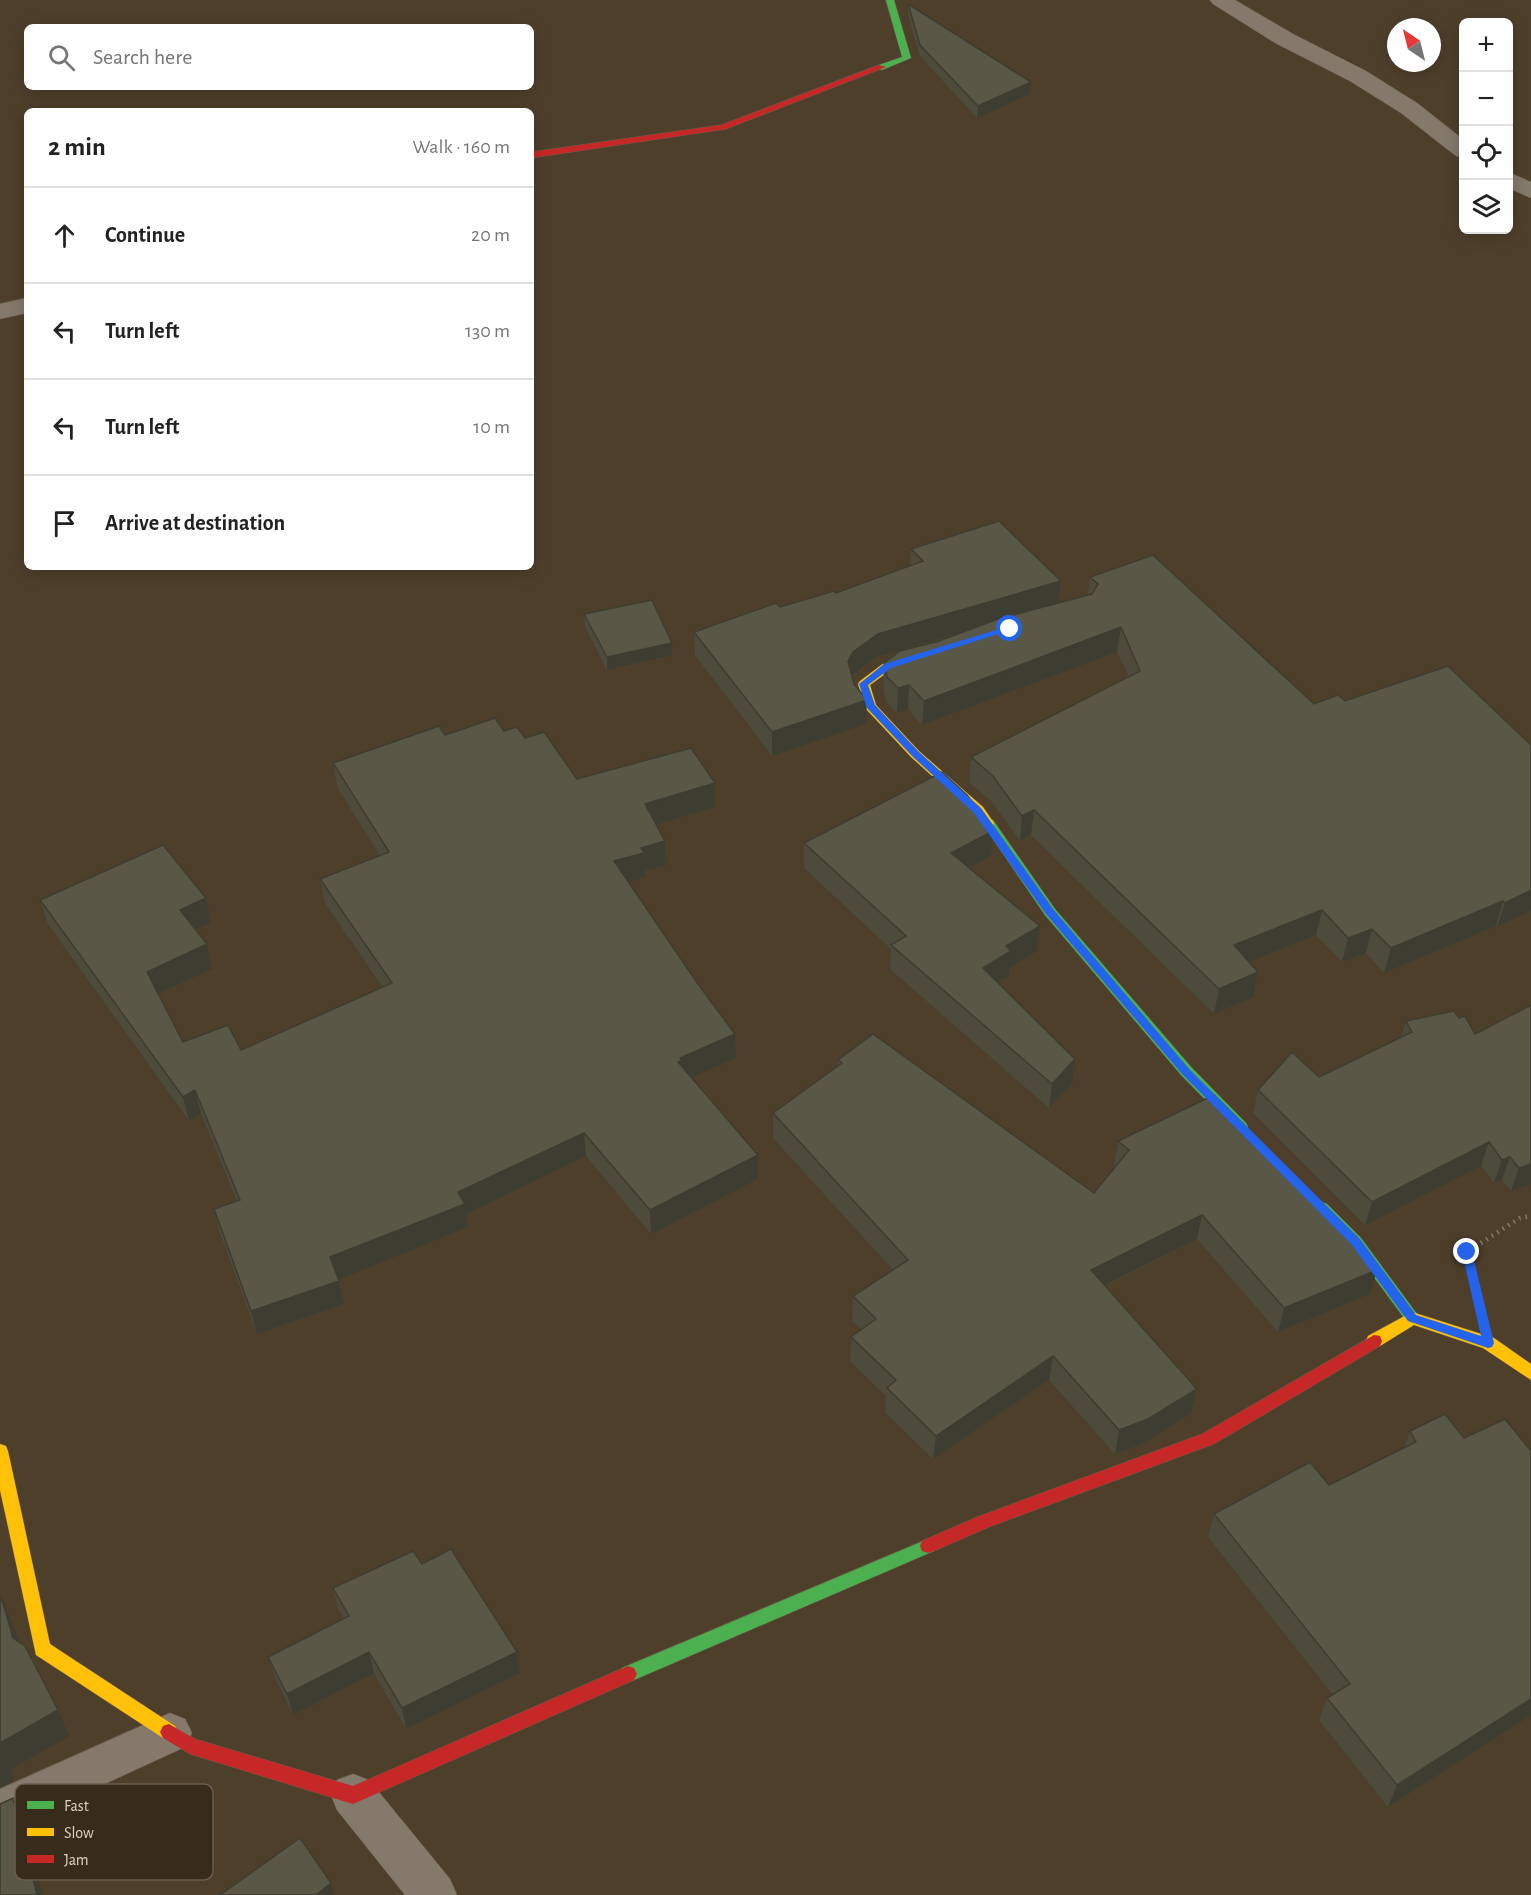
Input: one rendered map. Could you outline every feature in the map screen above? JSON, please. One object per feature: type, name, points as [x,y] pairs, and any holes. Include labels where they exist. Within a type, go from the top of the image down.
[{"type":"street","points":[[534,155],[723,128],[907,58],[890,0]]},
{"type":"street","points":[[1220,0],[1285,39],[1358,76],[1409,108],[1459,147]]},
{"type":"street","points":[[1511,180],[1531,192]]},
{"type":"street","points":[[0,312],[24,306]]},
{"type":"street","points":[[936,652],[888,666],[864,684],[870,706],[915,754],[978,810],[1050,912],[1187,1072],[1254,1140]]},
{"type":"street","points":[[1314,1200],[1356,1242],[1412,1318],[1488,1343],[1531,1373]]},
{"type":"street","points":[[353,1795],[983,1522],[1208,1439],[1412,1318]]},
{"type":"street","points":[[0,1451],[42,1649],[190,1746],[353,1795],[434,1895]]},
{"type":"street","points":[[58,1784],[170,1732]]},
{"type":"street","points":[[0,1811],[15,1804]]},
{"type":"path","points":[[1488,1343],[1467,1252],[1520,1218],[1531,1216]]},
{"type":"building","points":[[908,4],[1031,82],[978,106],[920,45]]},
{"type":"building","points":[[999,521],[1061,581],[878,634],[853,652],[848,661],[854,684],[867,700],[772,732],[694,632],[776,603],[780,607],[834,591],[836,593],[923,561],[911,549]]},
{"type":"building","points":[[1153,555],[1314,704],[1338,695],[1345,701],[1448,666],[1531,745],[1531,890],[1505,903],[1503,901],[1391,948],[1372,929],[1348,938],[1322,910],[1234,945],[1258,972],[1219,989],[1034,810],[1022,816],[993,776],[971,757],[1140,671],[1121,627],[924,701],[909,685],[898,688],[887,677],[884,663],[900,651],[939,641],[998,619],[1092,594],[1098,584],[1090,577]]},
{"type":"building","points":[[652,600],[672,643],[607,657],[584,614]]},
{"type":"building","points":[[495,718],[504,731],[517,727],[525,738],[544,732],[577,779],[691,748],[715,783],[645,804],[665,841],[641,848],[644,853],[614,861],[735,1034],[680,1058],[682,1061],[678,1062],[758,1155],[650,1210],[584,1133],[458,1192],[465,1204],[330,1257],[339,1281],[251,1311],[214,1209],[240,1200],[195,1090],[183,1097],[40,900],[163,845],[206,898],[180,910],[207,944],[147,972],[183,1042],[228,1025],[241,1050],[392,983],[320,879],[389,852],[333,763],[439,726],[445,735]]},
{"type":"building","points":[[942,772],[967,795],[993,831],[951,853],[1040,926],[1006,946],[1011,951],[983,968],[1075,1059],[1052,1084],[891,945],[906,936],[804,843]]},
{"type":"building","points":[[1531,1005],[1531,1164],[1519,1168],[1510,1157],[1502,1160],[1489,1142],[1372,1202],[1258,1090],[1292,1052],[1319,1077],[1412,1032],[1406,1021],[1454,1011],[1459,1018],[1465,1016],[1475,1034]]},
{"type":"building","points":[[873,1034],[1094,1193],[1129,1150],[1118,1141],[1214,1095],[1338,1219],[1377,1270],[1284,1308],[1202,1215],[1091,1270],[1197,1389],[1148,1419],[1119,1430],[1053,1356],[936,1436],[887,1388],[896,1380],[851,1337],[876,1319],[853,1296],[908,1260],[773,1113],[842,1063],[838,1060]]},
{"type":"building","points":[[1445,1414],[1464,1438],[1505,1419],[1531,1451],[1531,1699],[1397,1785],[1327,1698],[1350,1684],[1214,1514],[1310,1462],[1329,1485],[1416,1442],[1410,1431]]},
{"type":"building","points":[[451,1549],[517,1652],[402,1708],[369,1652],[287,1694],[268,1657],[349,1616],[333,1588],[413,1551],[422,1564]]},
{"type":"building","points":[[0,1597],[13,1638],[25,1646],[58,1710],[0,1743]]},
{"type":"building","points":[[13,1798],[15,1806],[15,1880],[33,1880],[37,1895],[0,1895],[0,1804]]},
{"type":"building","points":[[300,1838],[331,1883],[316,1895],[220,1895]]},
{"type":"traffic: fast","points":[[882,67],[907,58],[890,0]]},
{"type":"traffic: fast","points":[[988,823],[1050,912],[1187,1072],[1241,1127]]},
{"type":"traffic: fast","points":[[1322,1208],[1356,1242],[1412,1318]]},
{"type":"traffic: fast","points":[[628,1674],[928,1546]]},
{"type":"traffic: slow","points":[[927,656],[888,666],[864,684],[870,706],[915,754],[978,810],[988,823]]},
{"type":"traffic: slow","points":[[1374,1341],[1412,1318],[1488,1343],[1531,1373]]},
{"type":"traffic: slow","points":[[0,1451],[42,1649],[169,1732]]},
{"type":"traffic: jam","points":[[534,155],[723,127],[882,67]]},
{"type":"traffic: jam","points":[[928,1546],[983,1522],[1208,1439],[1374,1341]]},
{"type":"traffic: jam","points":[[169,1732],[190,1746],[353,1795],[628,1674]]},
{"type":"route","points":[[1010,629],[888,666],[864,684],[870,706],[915,754],[978,810],[1050,912],[1187,1072],[1356,1242],[1412,1318],[1488,1343],[1467,1252]]}]
